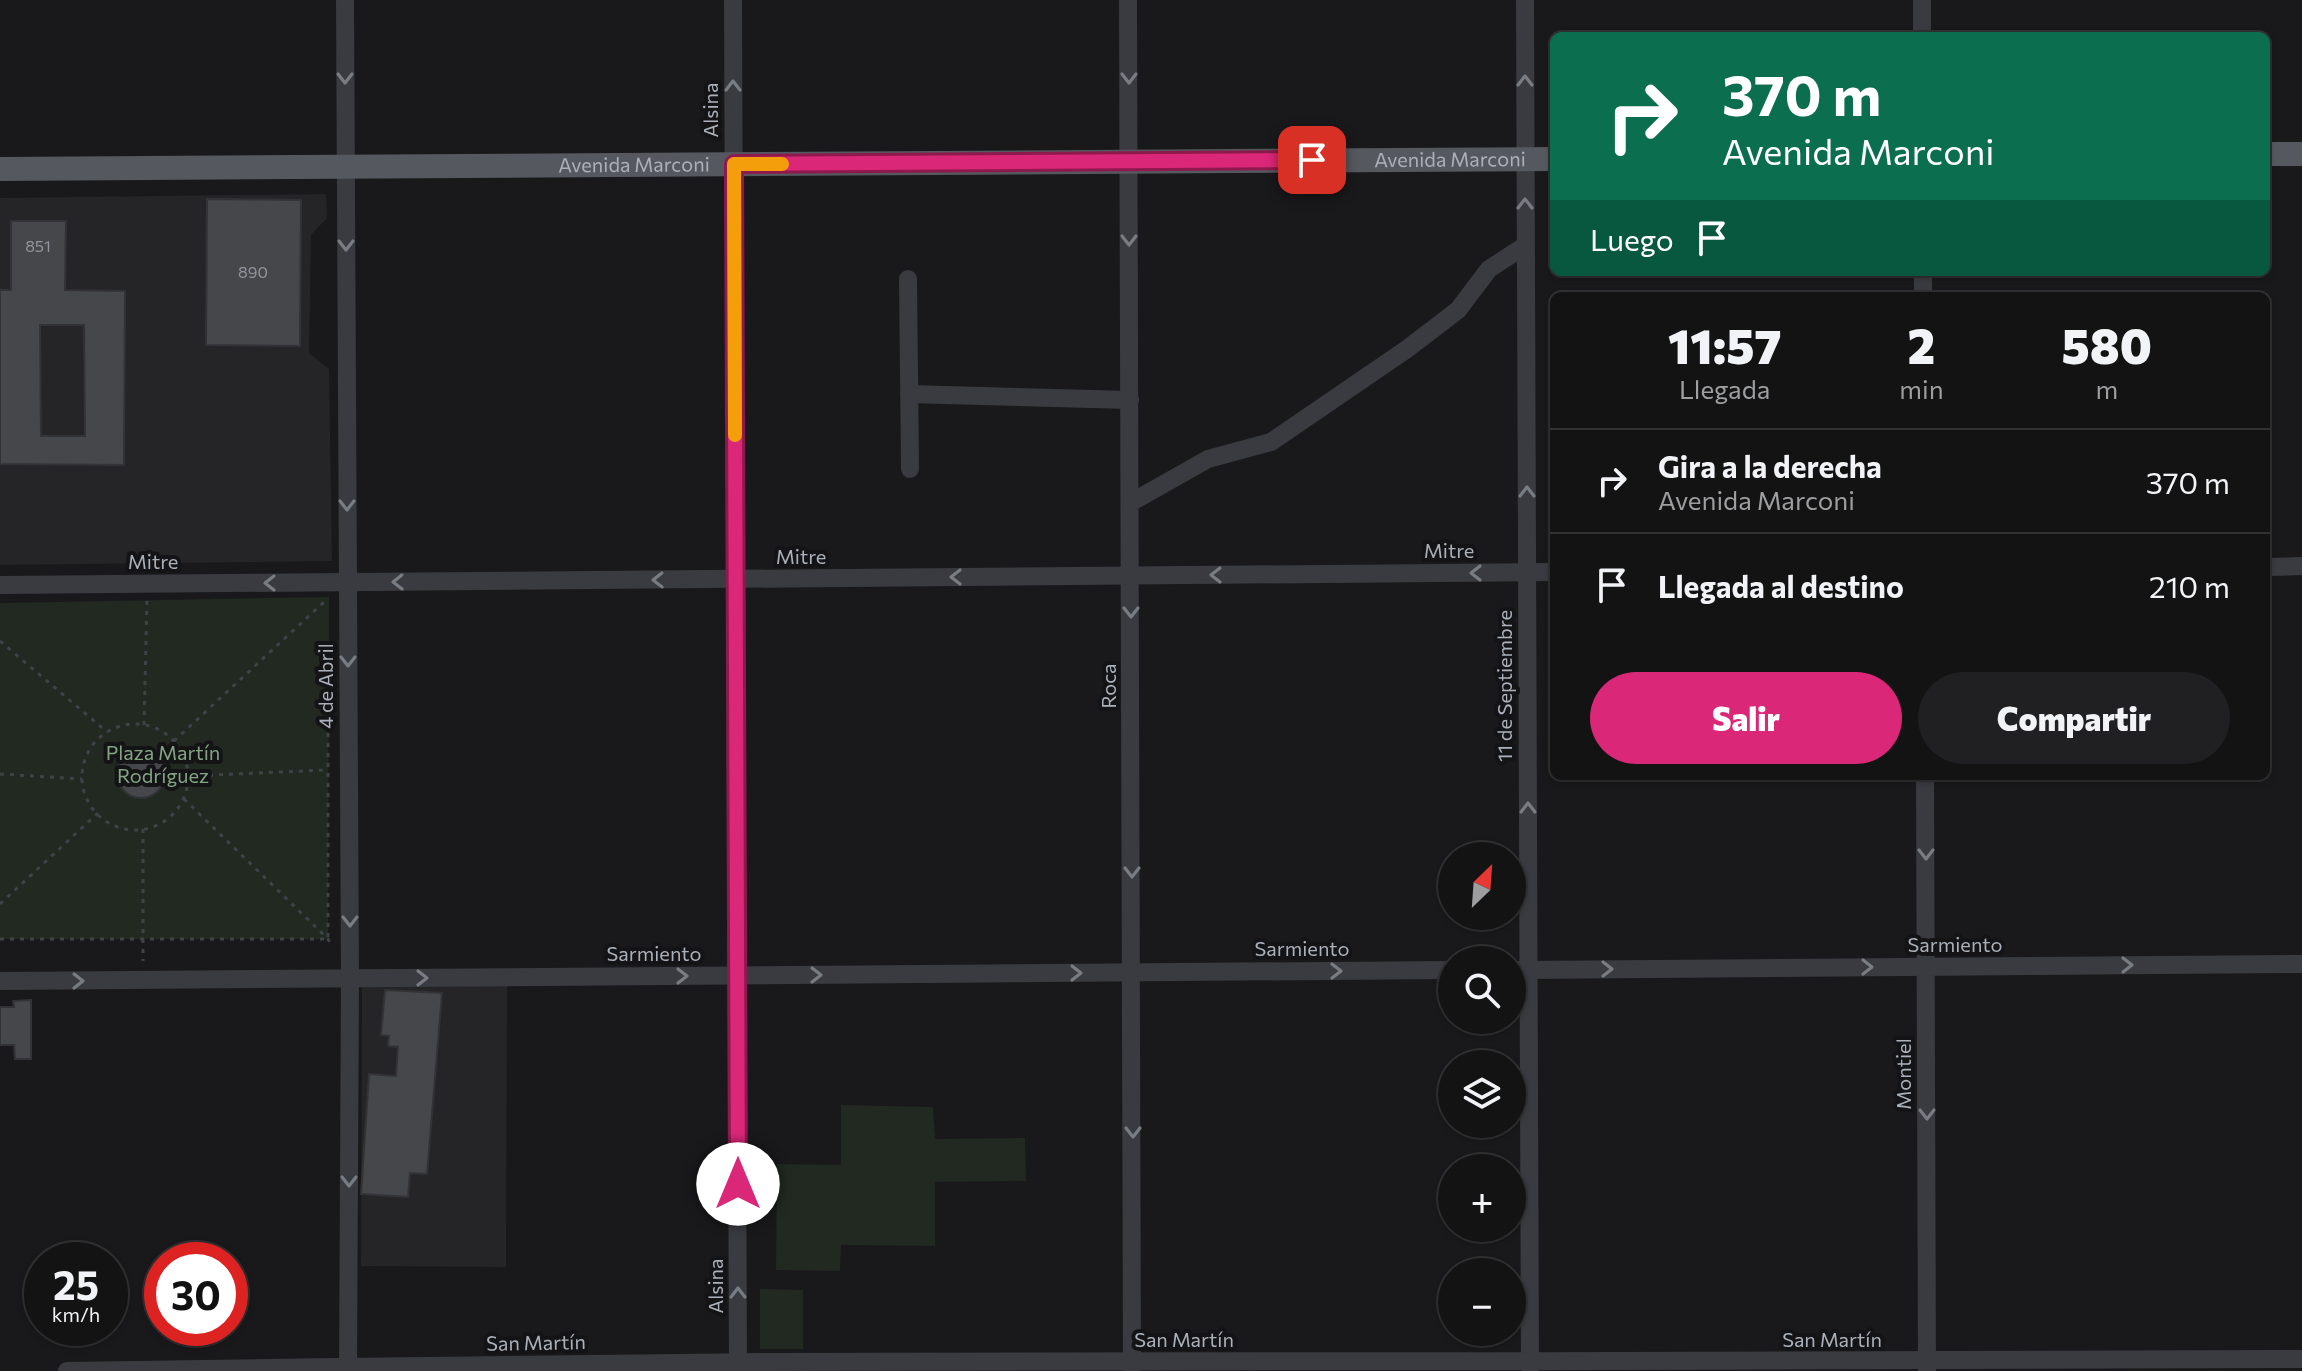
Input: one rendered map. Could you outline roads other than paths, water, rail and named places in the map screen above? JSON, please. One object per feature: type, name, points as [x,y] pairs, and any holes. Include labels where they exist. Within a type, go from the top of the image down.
[{"type":"main road","points":[[2270,154],[2302,154]]},
{"type":"main road","name":"Avenida Marconi","points":[[0,169],[1550,159]]},
{"type":"street","name":"4 de Abril","points":[[345,0],[350,979],[348,1369]]},
{"type":"street","name":"Alsina","points":[[733,0],[738,1367]]},
{"type":"street","name":"Roca","points":[[1128,0],[1132,1367]]},
{"type":"street","name":"11 de Septiembre","points":[[1520,946],[1527,573],[1525,0]]},
{"type":"street","points":[[1922,0],[1922,32]]},
{"type":"street","points":[[1130,503],[1208,459],[1271,442],[1407,349],[1458,310],[1489,269],[1526,245]]},
{"type":"street","points":[[908,279],[910,469]]},
{"type":"street","points":[[909,394],[1130,400]]},
{"type":"street","points":[[2270,567],[2302,566]]},
{"type":"street","name":"Mitre","points":[[0,585],[1550,572]]},
{"type":"street","name":"Montiel","points":[[1925,780],[1927,1366]]},
{"type":"street","name":"Sarmiento","points":[[1526,970],[2302,964]]},
{"type":"street","name":"Sarmiento","points":[[0,981],[1438,970]]},
{"type":"street","name":"11 de Septiembre","points":[[1522,1034],[1530,1366]]},
{"type":"street","name":"San Martín","points":[[67,1371],[1927,1366],[2302,1359]]},
{"type":"park label","name":"Plaza Martín Rodríguez","points":[[163,764]]}]
